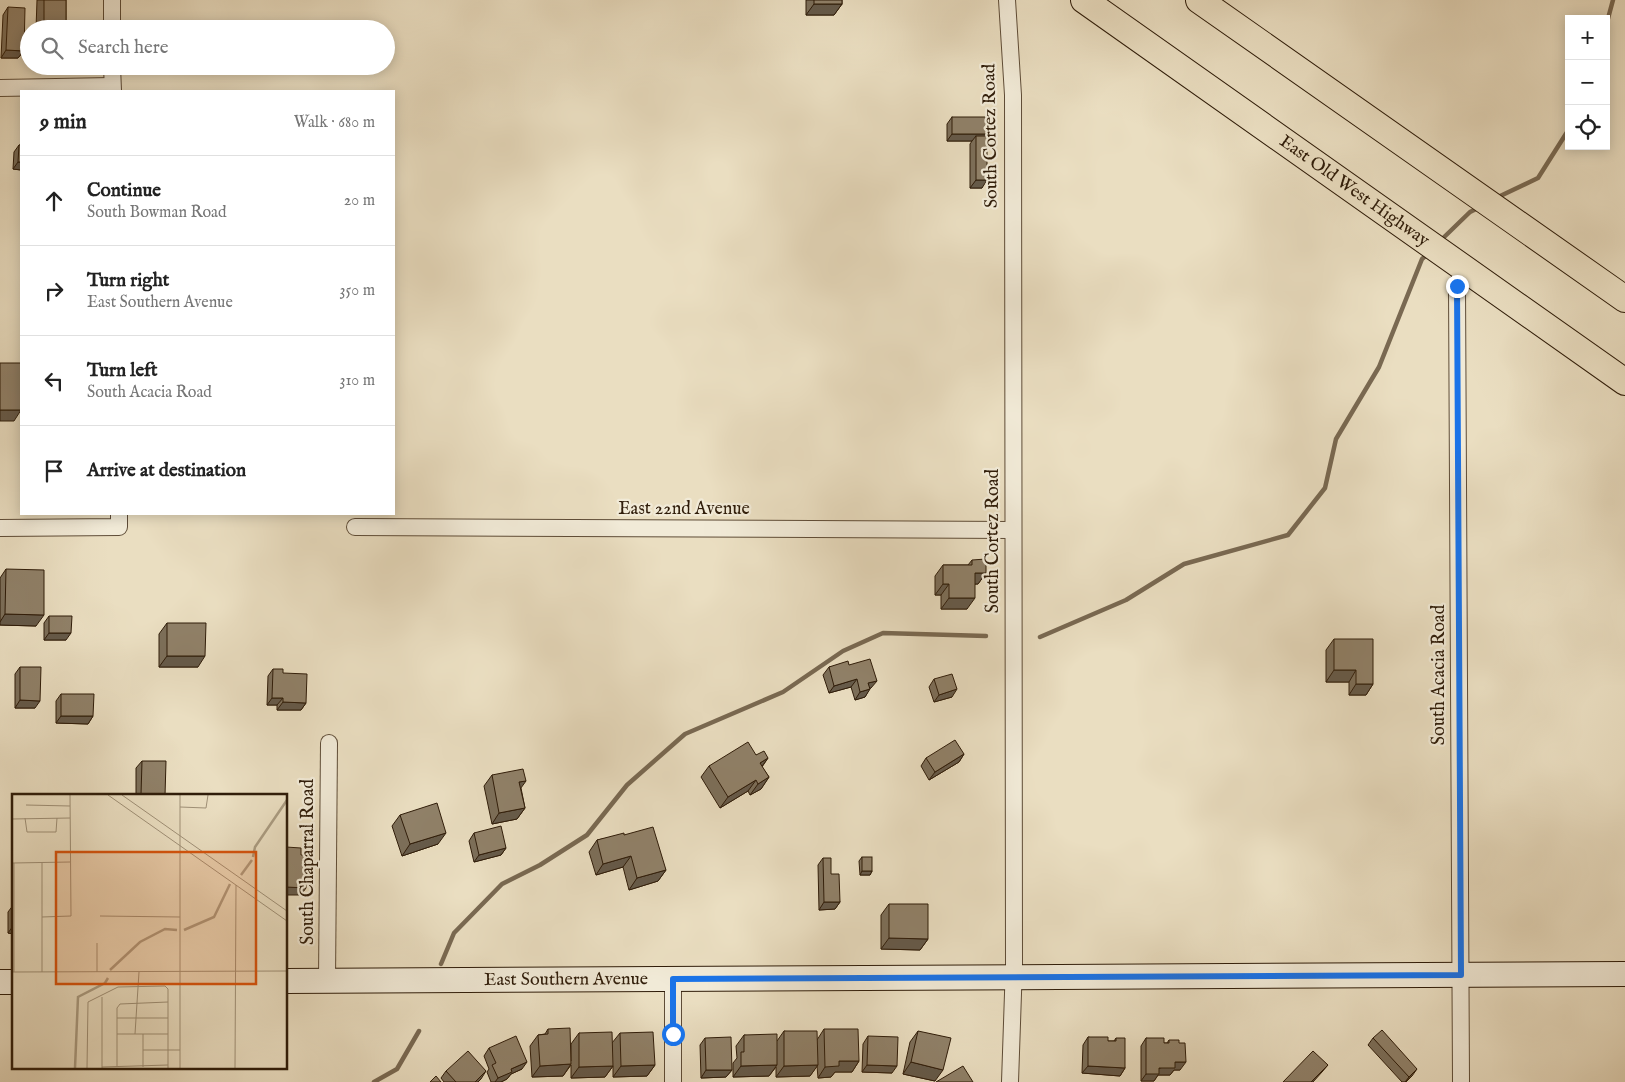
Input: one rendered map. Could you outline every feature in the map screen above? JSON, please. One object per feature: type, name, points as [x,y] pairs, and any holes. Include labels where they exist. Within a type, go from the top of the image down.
[{"type":"main road","name":"East Old West Highway","points":[[1084,0],[1625,382]]},
{"type":"main road","points":[[1199,0],[1625,299]]},
{"type":"street","points":[[112,0],[112,20]]},
{"type":"street","name":"South Cortez Road","points":[[1007,0],[1013,95],[1012,978],[1010,1082]]},
{"type":"street","points":[[0,88],[112,88],[112,75]]},
{"type":"street","name":"South Acacia Road","points":[[1461,1082],[1457,286],[1464,269]]},
{"type":"street","points":[[0,528],[119,520]]},
{"type":"street","name":"East 22nd Avenue","points":[[355,527],[1012,530]]},
{"type":"street","name":"South Chaparral Road","points":[[327,980],[329,743]]},
{"type":"street","name":"East Southern Avenue","points":[[288,981],[1625,974]]},
{"type":"street","points":[[673,979],[673,1082]]},
{"type":"building","points":[[44,0],[66,0],[66,20],[44,20]]},
{"type":"building","points":[[814,0],[842,0],[842,4],[814,4]]},
{"type":"building","points":[[8,7],[25,8],[25,20],[20,20],[20,51],[6,50]]},
{"type":"building","points":[[952,117],[987,117],[987,134],[952,134]]},
{"type":"building","points":[[976,136],[987,136],[987,180],[976,180]]},
{"type":"building","points":[[19,145],[20,145],[20,162],[18,162]]},
{"type":"building","points":[[0,363],[20,363],[20,410],[0,410]]},
{"type":"building","points":[[986,559],[986,573],[975,573],[975,598],[949,598],[949,584],[943,584],[943,565],[972,565],[972,560]]},
{"type":"building","points":[[6,569],[44,570],[44,615],[5,614]]},
{"type":"building","points":[[49,616],[72,616],[71,633],[49,633]]},
{"type":"building","points":[[167,623],[206,623],[205,656],[167,656]]},
{"type":"building","points":[[1334,639],[1373,639],[1373,684],[1356,684],[1356,670],[1334,670]]},
{"type":"building","points":[[870,659],[877,681],[868,683],[870,689],[860,692],[857,679],[834,686],[829,667],[848,661],[849,665]]},
{"type":"building","points":[[20,667],[41,667],[40,701],[20,700]]},
{"type":"building","points":[[273,669],[283,669],[283,673],[307,674],[306,703],[283,702],[283,698],[272,698]]},
{"type":"building","points":[[952,674],[957,689],[939,695],[934,679]]},
{"type":"building","points":[[61,694],[94,694],[93,716],[61,716]]},
{"type":"building","points":[[955,740],[964,754],[935,772],[926,758]]},
{"type":"building","points":[[748,742],[756,755],[764,751],[768,758],[760,763],[769,777],[758,784],[756,780],[728,797],[709,766]]},
{"type":"building","points":[[142,761],[166,761],[165,794],[141,794]]},
{"type":"building","points":[[523,769],[526,781],[519,782],[525,808],[499,813],[492,775]]},
{"type":"building","points":[[437,803],[446,833],[410,844],[400,815]]},
{"type":"building","points":[[501,826],[506,848],[479,855],[474,833]]},
{"type":"building","points":[[653,827],[666,870],[637,878],[631,856],[603,864],[597,840]]},
{"type":"building","points":[[288,847],[301,848],[301,855],[307,855],[306,888],[288,887]]},
{"type":"building","points":[[862,857],[872,857],[872,871],[862,871]]},
{"type":"building","points":[[823,858],[831,858],[831,874],[839,874],[840,902],[824,902]]},
{"type":"building","points":[[889,904],[928,904],[928,939],[889,938]]},
{"type":"building","points":[[570,1028],[571,1064],[540,1066],[538,1035],[548,1034],[548,1029]]},
{"type":"building","points":[[824,1029],[858,1029],[859,1061],[839,1061],[839,1066],[825,1067]]},
{"type":"building","points":[[1382,1030],[1417,1069],[1409,1077],[1373,1038]]},
{"type":"building","points":[[784,1031],[817,1031],[818,1065],[784,1066]]},
{"type":"building","points":[[918,1031],[951,1038],[943,1070],[911,1062]]},
{"type":"building","points":[[612,1032],[613,1066],[579,1067],[579,1033]]},
{"type":"building","points":[[653,1032],[655,1065],[621,1066],[620,1033]]},
{"type":"building","points":[[777,1034],[777,1065],[741,1066],[741,1052],[744,1052],[744,1035]]},
{"type":"building","points":[[516,1036],[527,1062],[511,1069],[512,1072],[498,1078],[492,1065],[496,1063],[489,1048]]},
{"type":"building","points":[[868,1036],[898,1037],[897,1066],[867,1065]]},
{"type":"building","points":[[731,1037],[732,1070],[706,1070],[705,1038]]},
{"type":"building","points":[[1088,1037],[1108,1037],[1108,1041],[1116,1041],[1116,1038],[1125,1038],[1125,1068],[1088,1066]]},
{"type":"building","points":[[1146,1038],[1164,1038],[1164,1043],[1169,1043],[1169,1040],[1179,1040],[1179,1043],[1185,1043],[1186,1062],[1175,1062],[1175,1068],[1159,1068],[1159,1074],[1146,1074]]},
{"type":"building","points":[[468,1051],[486,1071],[475,1082],[456,1082],[446,1071]]},
{"type":"building","points":[[1313,1051],[1328,1065],[1311,1082],[1283,1082]]},
{"type":"building","points":[[963,1066],[973,1082],[936,1082]]},
{"type":"building","points":[[436,1076],[441,1082],[430,1082]]},
{"type":"waterway","points":[[1609,15],[1613,0]]},
{"type":"waterway","points":[[1496,198],[1538,178],[1565,135]]},
{"type":"waterway","points":[[1439,242],[1470,212],[1478,208]]},
{"type":"waterway","points":[[1040,637],[1126,600],[1184,564],[1288,535],[1325,488],[1336,439],[1379,367],[1422,259],[1429,253]]},
{"type":"waterway","points":[[441,964],[454,933],[502,884],[540,865],[587,835],[627,785],[685,734],[783,692],[843,651],[883,633],[986,636]]},
{"type":"waterway","points":[[374,1082],[397,1069],[419,1031]]},
{"type":"route","points":[[673,1034],[673,979],[1461,975],[1457,286]]}]
